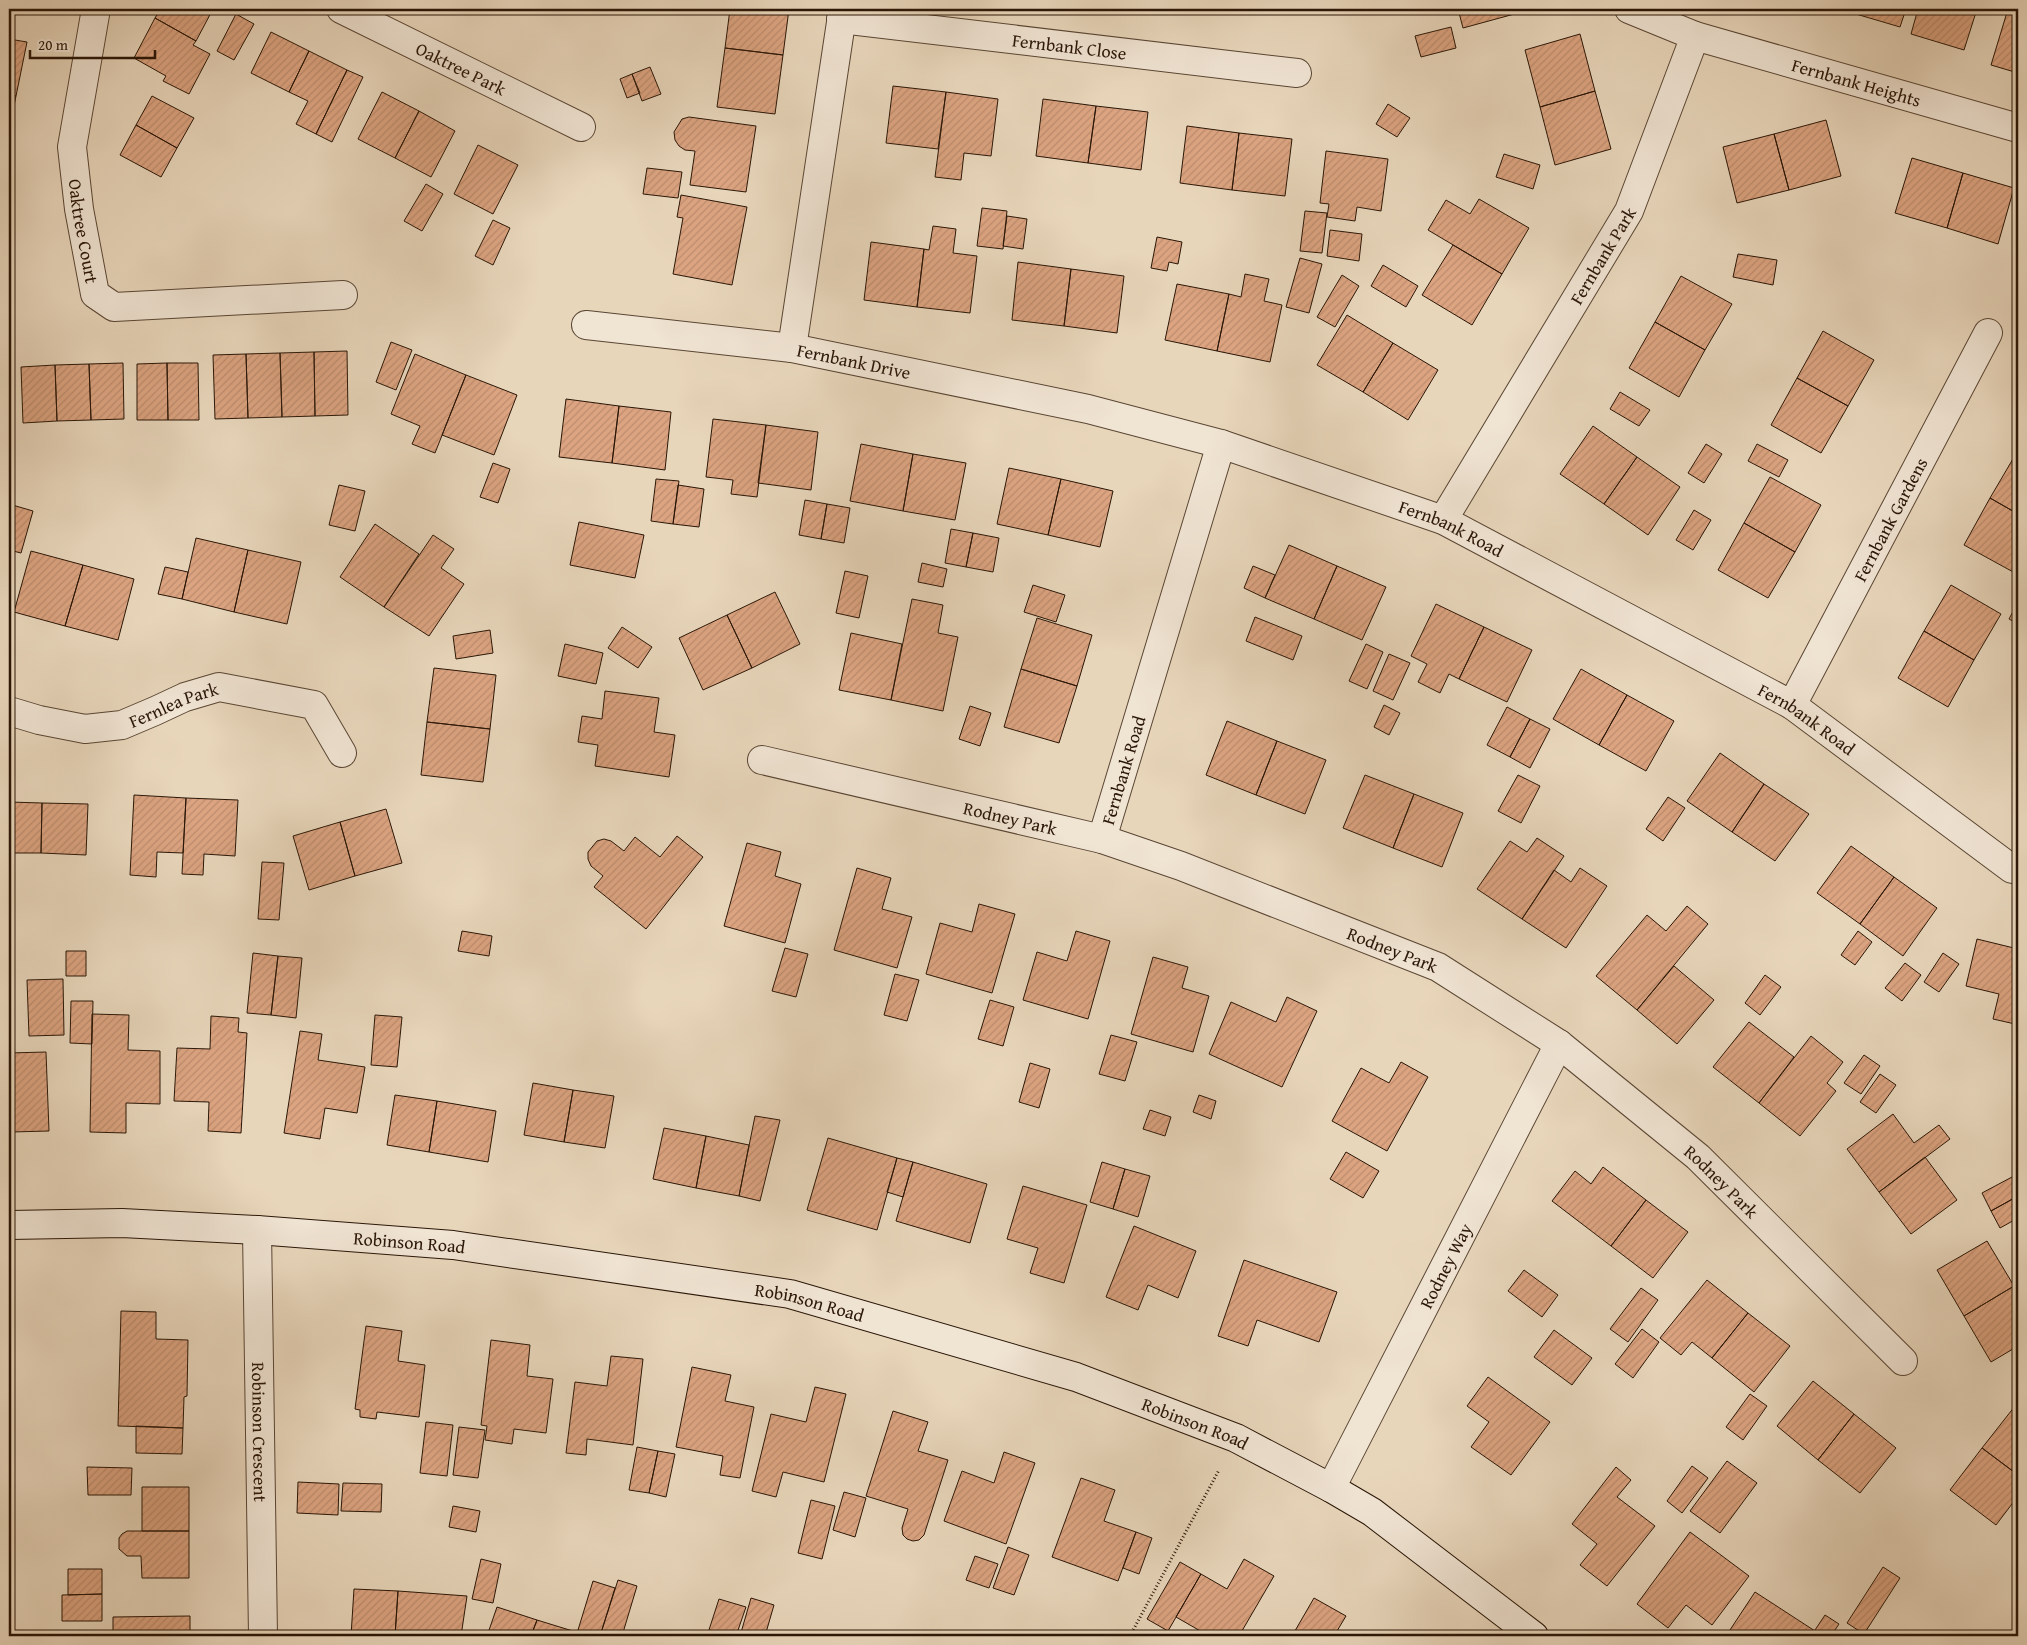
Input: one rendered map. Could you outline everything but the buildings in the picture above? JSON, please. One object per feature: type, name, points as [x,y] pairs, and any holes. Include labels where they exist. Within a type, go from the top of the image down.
[{"type":"street","name":"Oaktree Court","points":[[96,9],[72,147],[79,209],[95,294],[114,307],[343,295]]},
{"type":"street","name":"Oaktree Park","points":[[341,9],[581,126]]},
{"type":"street","points":[[1629,9],[1695,36]]},
{"type":"street","name":"Fernbank Close","points":[[842,14],[1297,73]]},
{"type":"street","name":"Fernbank Drive","points":[[842,14],[792,348],[1088,408],[1221,444]]},
{"type":"street","name":"Fernbank Heights","points":[[1695,36],[2018,128]]},
{"type":"street","name":"Fernbank Park","points":[[1443,520],[1629,211],[1695,36]]},
{"type":"street","points":[[586,324],[792,348]]},
{"type":"street","name":"Fernbank Gardens","points":[[1792,705],[1988,333]]},
{"type":"street","name":"Fernbank Road","points":[[1102,839],[1221,444],[1443,520],[1792,705],[2012,869]]},
{"type":"street","name":"Fernlea Park","points":[[9,710],[39,720],[85,728],[122,725],[155,712],[185,696],[219,687],[314,705],[342,753]]},
{"type":"street","name":"Rodney Park","points":[[762,760],[1102,839],[1181,866],[1438,967],[1559,1044],[1698,1157],[1903,1361]]},
{"type":"street","name":"Rodney Way","points":[[1331,1488],[1559,1044]]},
{"type":"street","name":"Robinson Road","points":[[9,1225],[122,1223],[256,1230],[453,1245],[790,1294],[1076,1377],[1236,1438],[1372,1512],[1534,1636]]},
{"type":"street","name":"Robinson Crescent","points":[[256,1230],[263,1636]]},
{"type":"path","points":[[1130,1636],[1236,1438]]}]
